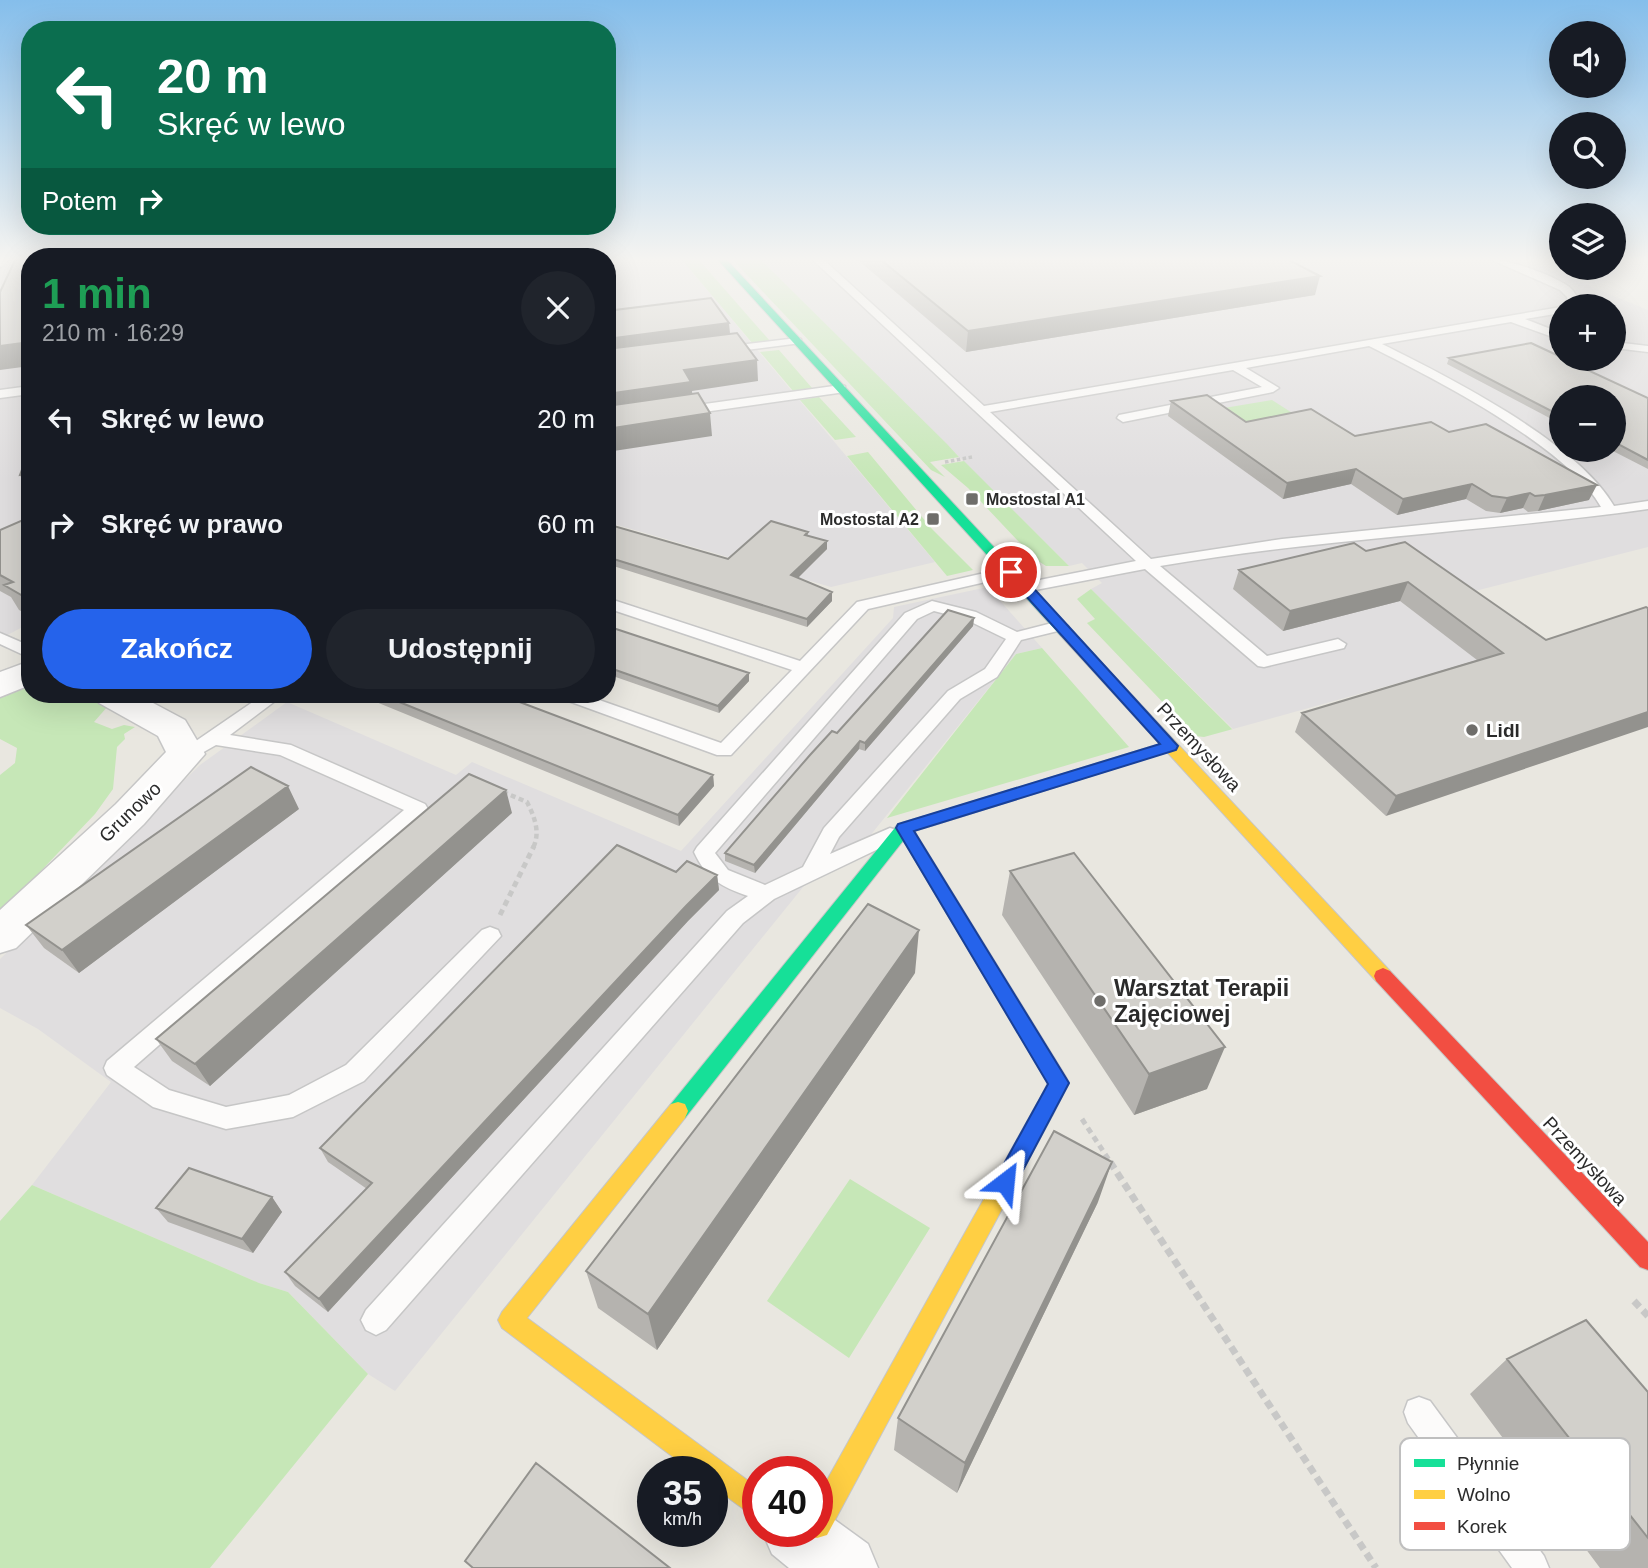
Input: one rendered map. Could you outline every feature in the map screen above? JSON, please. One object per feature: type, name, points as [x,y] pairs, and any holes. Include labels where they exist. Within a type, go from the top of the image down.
[{"type":"street","name":"Przemysłowa","points":[[790,333],[1648,1259]]},
{"type":"street","points":[[0,686],[21,676]]},
{"type":"street","points":[[128,703],[200,747]]},
{"type":"street","points":[[742,1492],[510,1320],[904,828],[1171,746]]},
{"type":"street","name":"Grunowo","points":[[0,936],[200,747]]},
{"type":"street","points":[[833,1507],[1059,1083],[904,828]]},
{"type":"lane","points":[[898,333],[1146,562],[1264,662],[1338,644]]},
{"type":"lane","points":[[981,410],[1430,333]]},
{"type":"lane","points":[[710,351],[797,341]]},
{"type":"lane","points":[[1371,343],[1471,395],[1575,465],[1603,497],[1610,511]]},
{"type":"lane","points":[[1626,346],[1648,349]]},
{"type":"lane","points":[[1123,418],[1273,388],[1236,366]]},
{"type":"lane","points":[[674,412],[841,388]]},
{"type":"lane","points":[[0,394],[21,391]]},
{"type":"lane","points":[[1025,587],[1146,562],[1283,543],[1648,505]]},
{"type":"lane","points":[[591,703],[724,751],[863,605],[1011,572]]},
{"type":"lane","points":[[616,606],[803,668]]},
{"type":"lane","points":[[766,893],[726,880],[709,866],[704,852],[911,616],[932,606],[970,615],[1015,637],[1060,626]]},
{"type":"lane","points":[[810,873],[831,834],[954,695],[991,673],[1015,637]]},
{"type":"lane","points":[[0,638],[21,648]]},
{"type":"lane","points":[[200,747],[263,703]]},
{"type":"lane","points":[[200,747],[284,749],[418,808],[116,1068],[162,1099],[226,1118],[293,1106],[355,1073],[489,936]]},
{"type":"lane","points":[[376,1320],[735,917],[766,893],[904,828]]},
{"type":"lane","points":[[1419,1412],[1438,1438]]},
{"type":"lane","points":[[1519,1550],[1532,1568]]},
{"type":"path","points":[[955,460],[972,457]]},
{"type":"path","points":[[489,936],[536,842],[536,820],[527,802],[494,788]]},
{"type":"path","points":[[1059,1083],[1376,1568]]},
{"type":"shaded area","points":[[0,333],[21,333],[21,628],[0,639]]},
{"type":"shaded area","points":[[616,333],[743,333],[935,562],[831,587],[616,525]]},
{"type":"shaded area","points":[[835,333],[1549,333],[1549,371],[1626,371],[1626,333],[1648,333],[1648,547],[1475,591],[1546,642],[1233,729],[1091,589],[1102,583],[1082,563],[1069,566]]},
{"type":"shaded area","points":[[988,587],[1042,648],[1016,654],[853,857],[812,876],[395,1391],[368,1374],[288,1292],[259,1283],[32,1185],[111,1082],[38,1029],[0,1008],[0,959],[200,765],[286,703],[456,775],[472,762],[681,851],[893,618],[894,607]]},
{"type":"green space","points":[[744,333],[763,333],[770,341],[753,344]]},
{"type":"green space","points":[[802,333],[835,333],[959,457],[930,462],[945,477],[931,470]]},
{"type":"green space","points":[[779,350],[812,388],[793,391],[760,352]]},
{"type":"green space","points":[[819,397],[856,437],[835,440],[800,400]]},
{"type":"green space","points":[[1272,400],[1297,416],[1248,425],[1224,408]]},
{"type":"green space","points":[[868,452],[932,529],[973,570],[947,576],[847,456]]},
{"type":"green space","points":[[964,461],[1069,566],[1046,566],[1035,559],[968,488],[941,465]]},
{"type":"green space","points":[[1091,589],[1233,729],[1204,737],[1195,736],[1087,623],[1095,619],[1077,599]]},
{"type":"green space","points":[[1042,648],[1129,747],[887,818],[1016,654]]},
{"type":"green space","points":[[21,686],[21,703],[102,703],[108,706],[94,722],[112,729],[124,725],[135,727],[124,734],[125,739],[117,747],[113,789],[95,814],[0,914],[0,775],[15,763],[17,748],[0,739],[0,698]]},
{"type":"green space","points":[[850,1179],[930,1228],[849,1358],[767,1301]]},
{"type":"green space","points":[[32,1185],[259,1283],[288,1292],[368,1374],[210,1568],[0,1568],[0,1221]]},
{"type":"building","points":[[0,333],[21,333],[21,343],[0,346]]},
{"type":"building","points":[[616,333],[651,333],[616,338]]},
{"type":"building","points":[[737,333],[757,360],[684,370],[691,382],[616,393],[616,348]]},
{"type":"building","points":[[1531,343],[1549,351],[1549,371],[1590,371],[1620,385],[1549,385],[1549,410],[1449,358]]},
{"type":"building","points":[[1626,388],[1648,398],[1648,460],[1626,448]]},
{"type":"building","points":[[698,393],[710,413],[616,428],[616,405]]},
{"type":"building","points":[[1207,395],[1246,422],[1311,409],[1355,436],[1431,422],[1449,432],[1486,424],[1549,459],[1549,462],[1555,462],[1597,485],[1545,495],[1535,496],[1530,493],[1507,498],[1492,496],[1472,484],[1403,499],[1356,469],[1287,483],[1171,401]]},
{"type":"building","points":[[21,521],[21,595],[4,585],[13,582],[0,575],[0,530]]},
{"type":"building","points":[[771,521],[808,532],[805,535],[827,541],[791,575],[832,592],[807,619],[616,560],[616,527],[728,559]]},
{"type":"building","points":[[1405,542],[1546,640],[1648,608],[1648,712],[1396,796],[1302,713],[1503,653],[1408,582],[1290,611],[1239,570],[1354,543],[1366,551]]},
{"type":"building","points":[[948,610],[974,618],[865,743],[860,741],[754,865],[725,853],[832,731],[837,733]]},
{"type":"building","points":[[616,629],[749,673],[718,706],[616,670]]},
{"type":"building","points":[[402,703],[522,703],[713,775],[678,815]]},
{"type":"building","points":[[251,767],[288,786],[62,950],[26,925]]},
{"type":"building","points":[[469,774],[506,790],[195,1064],[156,1039]]},
{"type":"building","points":[[617,845],[676,872],[687,861],[717,875],[319,1299],[285,1272],[372,1183],[320,1148]]},
{"type":"building","points":[[1074,853],[1225,1047],[1149,1074],[1010,871]]},
{"type":"building","points":[[868,904],[919,930],[648,1314],[586,1271]]},
{"type":"building","points":[[1054,1131],[1112,1162],[965,1463],[898,1418]]},
{"type":"building","points":[[189,1168],[272,1197],[242,1239],[156,1208]]},
{"type":"building","points":[[1586,1320],[1648,1392],[1648,1538],[1630,1515],[1630,1438],[1569,1438],[1507,1359]]},
{"type":"building","points":[[536,1463],[637,1542],[637,1547],[643,1547],[670,1568],[473,1568],[465,1561]]},
{"type":"traffic: fast","points":[[789,333],[1066,633]]},
{"type":"traffic: fast","points":[[678,1111],[904,828],[925,822]]},
{"type":"traffic: slow","points":[[1066,633],[1383,976]]},
{"type":"traffic: slow","points":[[925,822],[1171,746]]},
{"type":"traffic: slow","points":[[833,1496],[1045,1109]]},
{"type":"traffic: slow","points":[[678,1111],[510,1320],[742,1492]]},
{"type":"traffic: jam","points":[[904,828],[1059,1083],[1045,1109]]},
{"type":"traffic: jam","points":[[1383,976],[1648,1259]]},
{"type":"place","name":"Mostostal A1","points":[[972,499]]},
{"type":"place","name":"Mostostal A2","points":[[933,519]]},
{"type":"place","name":"Lidl","points":[[1472,730]]},
{"type":"place","name":"Warsztat Terapii Zajęciowej","points":[[1100,1001]]},
{"type":"route","points":[[1005,1182],[1059,1083],[904,828],[1171,746],[1011,572]]}]
